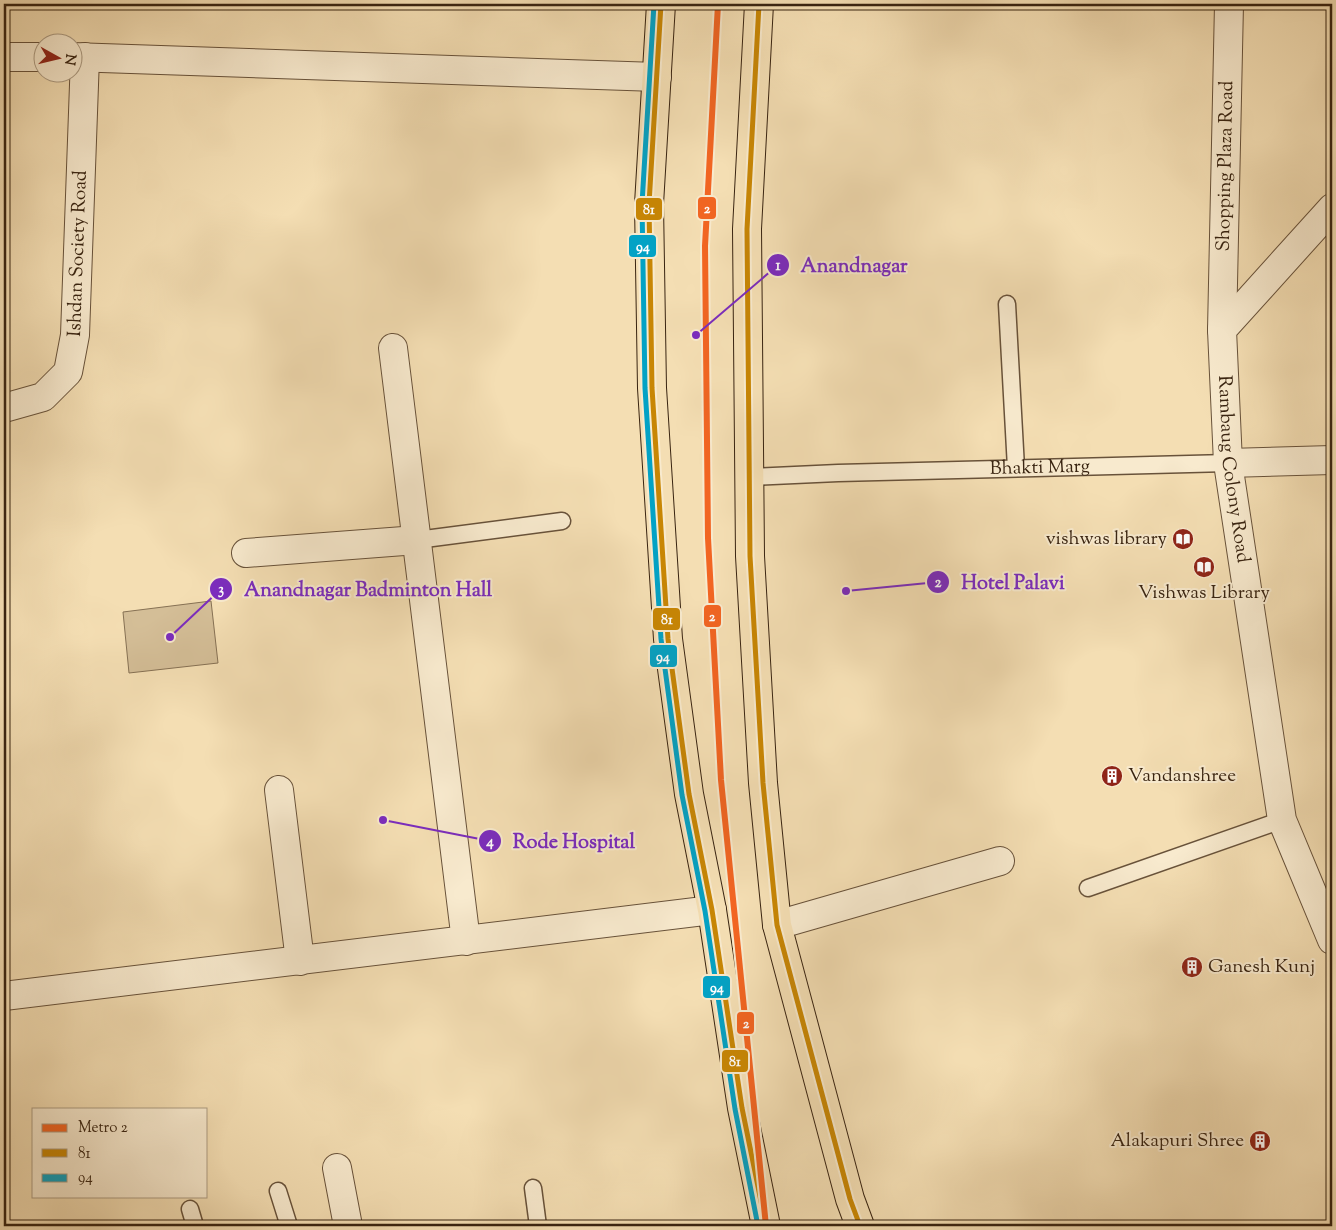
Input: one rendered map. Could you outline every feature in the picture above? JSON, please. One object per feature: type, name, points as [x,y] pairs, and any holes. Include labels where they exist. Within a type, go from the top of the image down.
[{"type":"main road","points":[[661,4],[649,204],[652,388],[668,639],[689,794],[712,910],[742,1108],[766,1226]]},
{"type":"main road","points":[[759,4],[747,229],[750,556],[763,783],[778,925],[848,1190],[860,1226]]},
{"type":"street","name":"Shopping Plaza Road","points":[[1222,330],[1229,4]]},
{"type":"street","points":[[4,57],[32,57]]},
{"type":"street","points":[[82,57],[657,77]]},
{"type":"street","name":"Ishdan Society Road","points":[[4,408],[43,397],[68,372],[75,335],[79,82]]},
{"type":"street","points":[[1222,330],[1332,208]]},
{"type":"street","name":"Rambaug Colony Road","points":[[1222,330],[1228,463],[1282,820],[1332,940]]},
{"type":"street","points":[[394,348],[466,941]]},
{"type":"street","name":"Bhakti Marg","points":[[1228,463],[1332,460]]},
{"type":"street","points":[[246,554],[417,540]]},
{"type":"street","points":[[279,790],[300,961]]},
{"type":"street","points":[[778,925],[1000,861]]},
{"type":"street","points":[[4,996],[712,910]]},
{"type":"street","points":[[337,1168],[348,1226]]},
{"type":"lane","points":[[1007,304],[1016,468]]},
{"type":"lane","name":"Bhakti Marg","points":[[749,477],[793,474],[1228,463]]},
{"type":"lane","points":[[417,540],[562,521]]},
{"type":"lane","points":[[1088,888],[1282,820]]},
{"type":"lane","points":[[533,1188],[538,1226]]},
{"type":"lane","points":[[278,1191],[289,1226]]},
{"type":"lane","points":[[190,1209],[195,1226]]},
{"type":"shaded area","points":[[211,601],[218,663],[129,673],[123,612]]},
{"type":"metro line","name":"2","points":[[718,4],[705,246],[708,538],[721,780],[766,1226]]},
{"type":"transit line","name":"94","points":[[654,4],[642,204],[645,388],[661,639],[682,795],[705,911],[735,1109],[758,1226]]},
{"type":"transit line","name":"81","points":[[661,4],[649,204],[652,388],[668,639],[689,794],[712,910],[742,1108],[766,1226]]},
{"type":"transit line","name":"81","points":[[759,4],[747,229],[750,556],[763,783],[777,925],[850,1199],[860,1226]]},
{"type":"place","name":"Anandnagar","points":[[696,335]]},
{"type":"place","name":"vishwas library","points":[[1183,539]]},
{"type":"place","name":"Vishwas Library","points":[[1204,567]]},
{"type":"place","name":"Hotel Palavi","points":[[846,591]]},
{"type":"place","name":"Anandnagar Badminton Hall","points":[[170,637]]},
{"type":"place","name":"Vandanshree","points":[[1112,776]]},
{"type":"place","name":"Rode Hospital","points":[[383,820]]},
{"type":"place","name":"Ganesh Kunj","points":[[1192,967]]},
{"type":"place","name":"Alakapuri Shree","points":[[1260,1141]]}]
